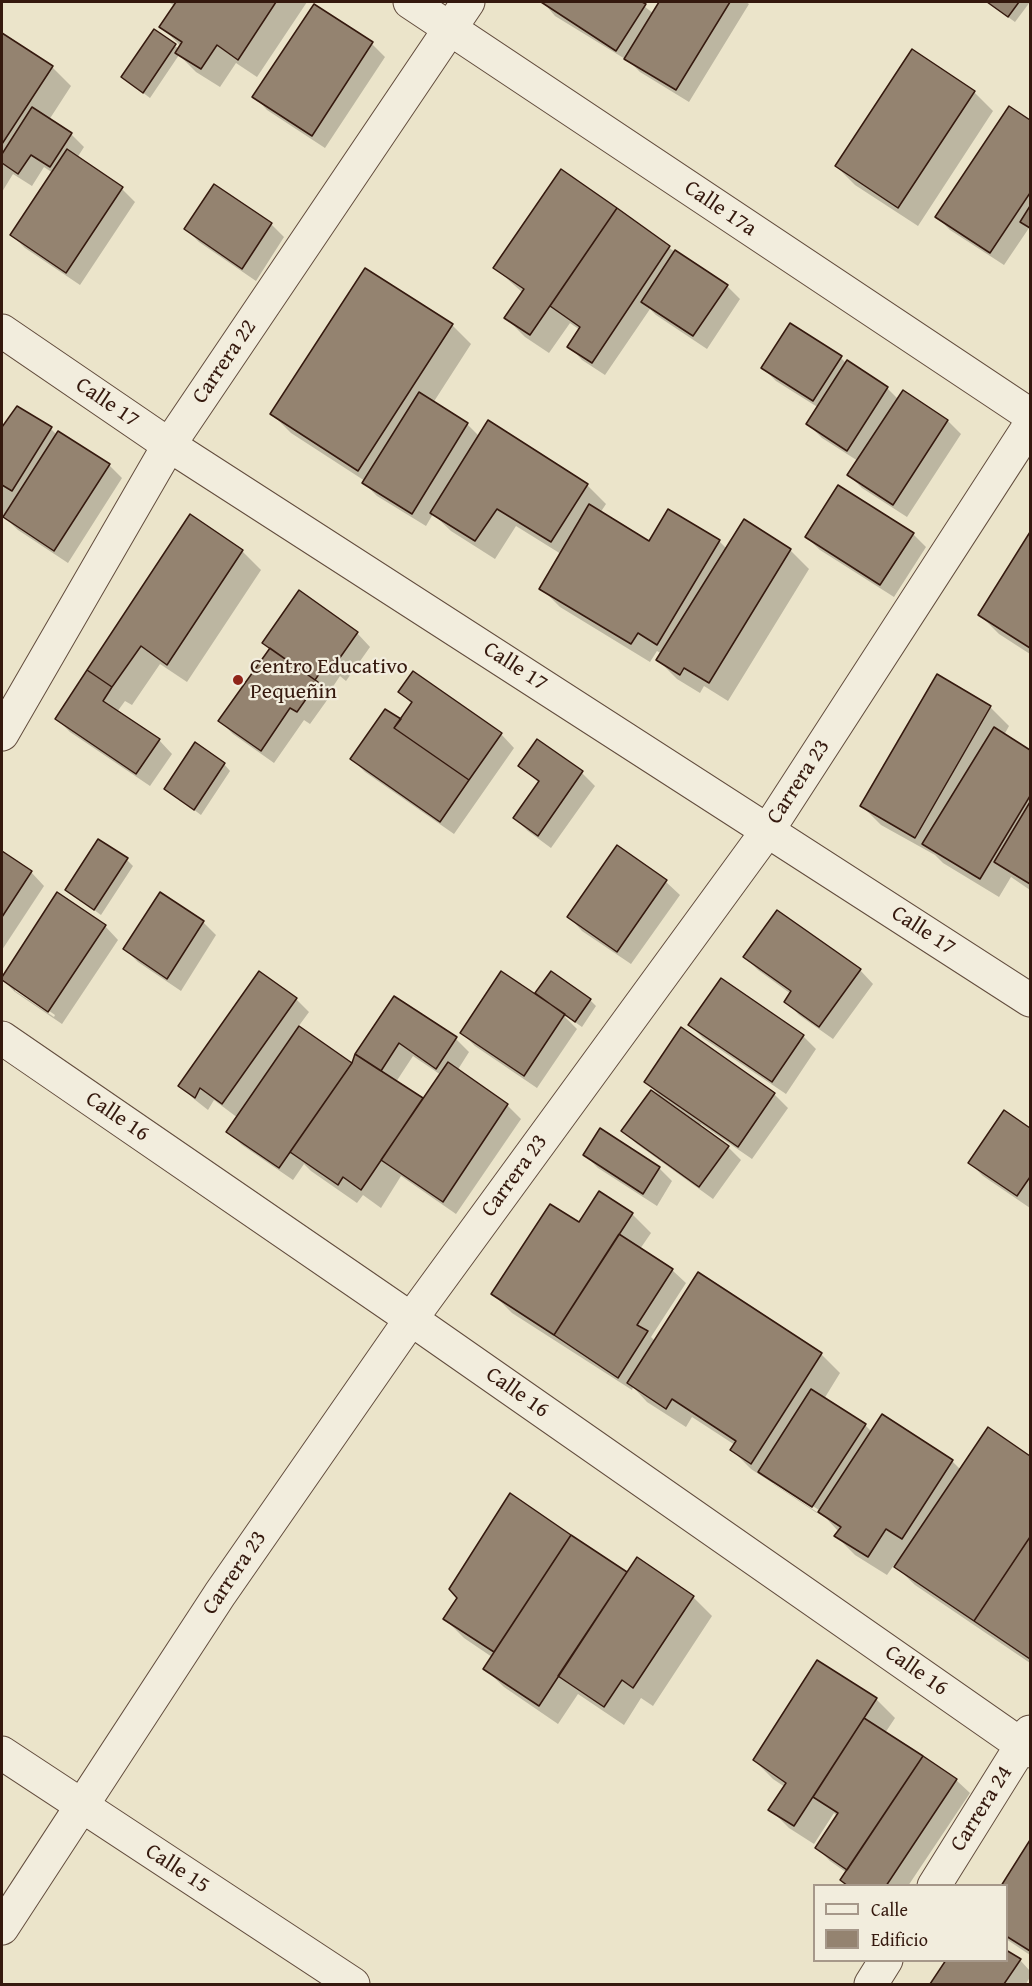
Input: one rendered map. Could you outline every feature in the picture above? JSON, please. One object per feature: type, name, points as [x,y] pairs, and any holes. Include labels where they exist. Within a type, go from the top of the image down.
[{"type":"street","name":"Calle 17a","points":[[410,2],[1030,416]]},
{"type":"street","name":"Carrera 22","points":[[2,734],[169,445],[468,2]]},
{"type":"street","name":"Calle 17","points":[[2,331],[169,445],[1030,1000]]},
{"type":"street","name":"Carrera 23","points":[[2,1928],[220,1594],[411,1318],[768,830],[1030,425]]},
{"type":"street","name":"Calle 16","points":[[2,1038],[1028,1743]]},
{"type":"street","name":"Carrera 24","points":[[934,1884],[1028,1743]]},
{"type":"street","name":"Calle 15","points":[[2,1753],[352,1984]]},
{"type":"street","points":[[871,1984],[885,1962]]},
{"type":"building","points":[[176,2],[276,2],[238,60],[217,45],[201,69],[175,53],[182,42],[159,27]]},
{"type":"building","points":[[541,2],[642,2],[646,4],[616,51]]},
{"type":"building","points":[[659,2],[730,2],[676,90],[624,59]]},
{"type":"building","points":[[987,2],[1019,2],[1008,17]]},
{"type":"building","points":[[314,4],[373,42],[312,136],[252,97]]},
{"type":"building","points":[[154,29],[176,44],[143,93],[121,77]]},
{"type":"building","points":[[2,33],[53,66],[2,144]]},
{"type":"building","points":[[912,49],[975,91],[898,208],[835,166]]},
{"type":"building","points":[[1009,106],[1030,120],[1030,193],[990,253],[935,217]]},
{"type":"building","points":[[32,107],[72,133],[50,167],[31,155],[18,174],[2,163],[2,154]]},
{"type":"building","points":[[67,149],[123,187],[66,273],[10,235]]},
{"type":"building","points":[[561,169],[617,208],[530,335],[504,318],[524,289],[493,268]]},
{"type":"building","points":[[214,184],[272,223],[242,269],[184,229]]},
{"type":"building","points":[[1030,206],[1030,228],[1020,222]]},
{"type":"building","points":[[617,208],[670,246],[592,363],[567,347],[580,327],[550,306]]},
{"type":"building","points":[[675,250],[728,285],[693,336],[641,302]]},
{"type":"building","points":[[365,268],[453,324],[358,471],[270,414]]},
{"type":"building","points":[[790,323],[842,356],[813,401],[761,368]]},
{"type":"building","points":[[847,360],[888,387],[847,451],[806,424]]},
{"type":"building","points":[[903,390],[948,420],[893,505],[847,475]]},
{"type":"building","points":[[419,392],[468,423],[412,514],[362,483]]},
{"type":"building","points":[[17,406],[52,427],[12,491],[2,485],[2,427]]},
{"type":"building","points":[[488,420],[588,484],[551,542],[497,509],[475,541],[430,513]]},
{"type":"building","points":[[58,431],[110,464],[54,551],[3,517]]},
{"type":"building","points":[[838,485],[914,533],[880,585],[805,537]]},
{"type":"building","points":[[589,504],[649,541],[668,509],[720,540],[657,645],[638,633],[631,644],[539,589]]},
{"type":"building","points":[[190,514],[243,550],[167,665],[141,646],[112,687],[87,670]]},
{"type":"building","points":[[744,519],[791,549],[709,683],[684,668],[680,675],[656,660]]},
{"type":"building","points":[[1030,532],[1030,648],[978,615]]},
{"type":"building","points":[[299,590],[358,632],[332,669],[326,664],[315,680],[262,643]]},
{"type":"building","points":[[270,648],[318,682],[297,712],[290,708],[261,751],[218,721]]},
{"type":"building","points":[[87,670],[112,687],[103,701],[160,739],[136,774],[55,719]]},
{"type":"building","points":[[413,671],[502,733],[469,780],[394,728],[412,702],[398,692]]},
{"type":"building","points":[[937,674],[991,706],[915,838],[860,806]]},
{"type":"building","points":[[385,709],[401,719],[394,728],[469,780],[440,822],[350,759]]},
{"type":"building","points":[[994,727],[1030,750],[1030,796],[980,879],[922,844]]},
{"type":"building","points":[[537,739],[583,771],[538,836],[513,818],[539,781],[518,766]]},
{"type":"building","points":[[195,742],[225,763],[194,810],[164,789]]},
{"type":"building","points":[[1030,802],[1030,884],[994,862]]},
{"type":"building","points":[[98,839],[128,858],[94,910],[65,890]]},
{"type":"building","points":[[617,845],[667,880],[617,952],[567,917]]},
{"type":"building","points":[[2,851],[32,871],[2,917]]},
{"type":"building","points":[[57,892],[106,925],[48,1012],[2,980],[2,977]]},
{"type":"building","points":[[160,892],[204,921],[167,979],[123,949]]},
{"type":"building","points":[[777,910],[861,969],[819,1027],[784,1002],[791,991],[743,957]]},
{"type":"building","points":[[259,971],[297,998],[222,1104],[200,1088],[195,1098],[178,1086]]},
{"type":"building","points":[[501,971],[565,1014],[524,1076],[460,1033]]},
{"type":"building","points":[[551,971],[591,999],[575,1022],[535,993]]},
{"type":"building","points":[[721,978],[804,1035],[772,1082],[688,1025]]},
{"type":"building","points":[[394,996],[457,1037],[436,1069],[399,1043],[381,1071],[355,1054]]},
{"type":"building","points":[[299,1026],[352,1063],[279,1168],[226,1132]]},
{"type":"building","points":[[681,1027],[775,1093],[738,1147],[644,1082]]},
{"type":"building","points":[[355,1054],[423,1098],[361,1190],[343,1177],[338,1185],[290,1152],[352,1063]]},
{"type":"building","points":[[448,1062],[508,1104],[443,1202],[381,1160]]},
{"type":"building","points":[[651,1090],[729,1146],[699,1187],[621,1131]]},
{"type":"building","points":[[1004,1110],[1030,1128],[1030,1177],[1017,1196],[968,1163]]},
{"type":"building","points":[[600,1128],[660,1167],[643,1194],[583,1155]]},
{"type":"building","points":[[599,1191],[633,1213],[554,1335],[491,1294],[550,1204],[579,1222]]},
{"type":"building","points":[[619,1234],[673,1269],[637,1325],[648,1331],[618,1378],[554,1335]]},
{"type":"building","points":[[698,1272],[822,1353],[751,1464],[730,1450],[736,1441],[672,1399],[666,1409],[627,1383]]},
{"type":"building","points":[[811,1389],[866,1424],[812,1507],[758,1472]]},
{"type":"building","points":[[882,1414],[953,1460],[902,1539],[886,1529],[868,1557],[834,1536],[841,1527],[818,1512]]},
{"type":"building","points":[[988,1427],[1030,1456],[1030,1537],[974,1621],[894,1567]]},
{"type":"building","points":[[510,1493],[571,1535],[494,1652],[443,1619],[457,1598],[449,1589]]},
{"type":"building","points":[[571,1535],[627,1572],[539,1706],[483,1669]]},
{"type":"building","points":[[1030,1537],[1030,1659],[974,1621]]},
{"type":"building","points":[[637,1557],[694,1596],[633,1688],[622,1680],[604,1707],[558,1676]]},
{"type":"building","points":[[817,1660],[877,1698],[794,1826],[768,1810],[786,1783],[753,1760]]},
{"type":"building","points":[[864,1718],[923,1756],[847,1870],[815,1848],[838,1813],[813,1797]]},
{"type":"building","points":[[923,1756],[957,1779],[887,1884],[845,1884],[840,1880]]},
{"type":"building","points":[[1030,1840],[1030,1951],[1008,1937],[1008,1884],[1002,1884]]},
{"type":"building","points":[[1008,1951],[1021,1959],[1004,1984],[930,1984],[945,1962],[1008,1962]]},
{"type":"place","name":"Centro Educativo Pequeñin","points":[[238,680]]}]
